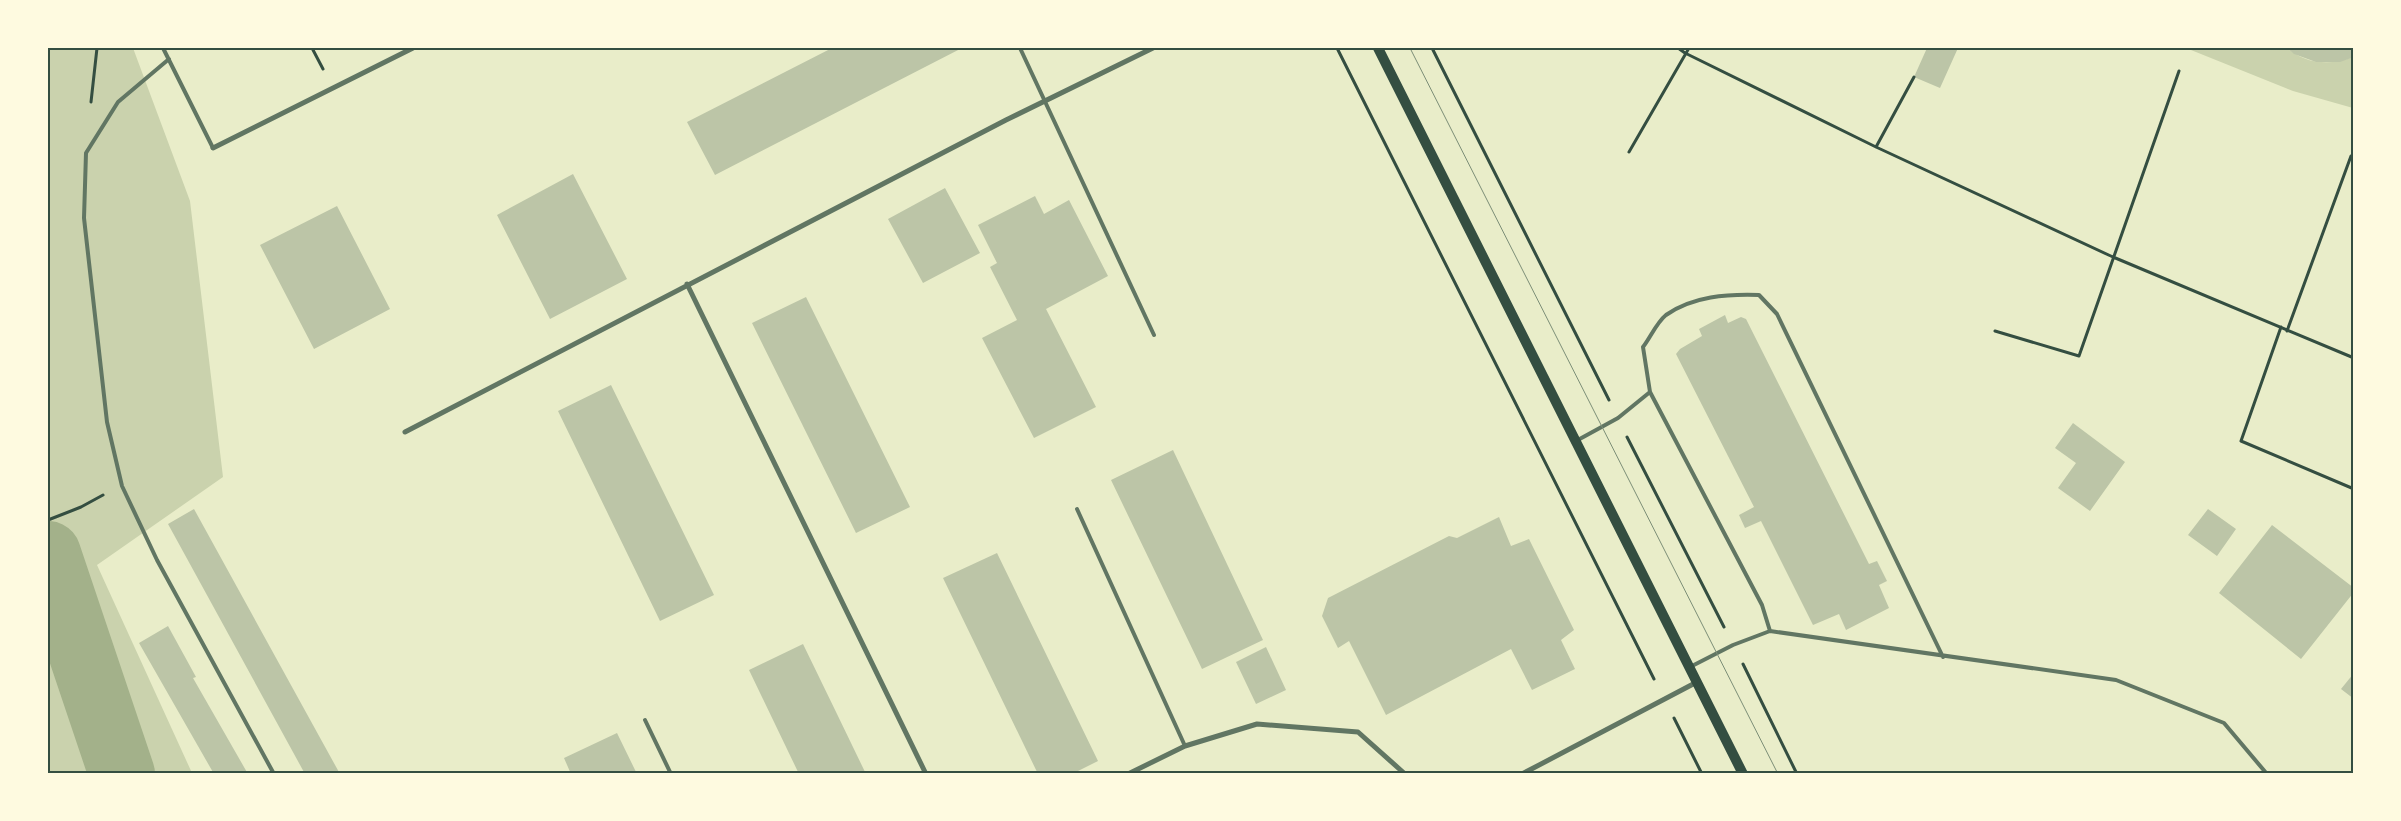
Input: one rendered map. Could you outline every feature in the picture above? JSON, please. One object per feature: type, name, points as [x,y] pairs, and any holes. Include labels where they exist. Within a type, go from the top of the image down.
[{"type":"main road","points":[[1378,48],[1743,774]]},
{"type":"street","points":[[213,148],[413,48]]},
{"type":"street","points":[[405,432],[688,284],[1045,101],[1153,48]]},
{"type":"street","points":[[688,284],[926,774]]},
{"type":"street","points":[[1522,774],[1697,682]]},
{"type":"street","points":[[1128,774],[1186,746],[1257,724],[1358,732],[1405,774]]},
{"type":"lane","points":[[163,48],[213,148]]},
{"type":"lane","points":[[1020,48],[1154,334]]},
{"type":"lane","points":[[169,59],[118,102],[86,153],[84,218],[107,422],[122,486],[157,560],[274,774]]},
{"type":"lane","points":[[1770,631],[1762,605],[1650,392],[1643,347],[1664,316],[1694,302],[1729,294],[1759,295],[1777,314],[1943,656]]},
{"type":"lane","points":[[1576,441],[1618,418],[1650,392]]},
{"type":"lane","points":[[1077,509],[1186,746]]},
{"type":"lane","points":[[1690,667],[1733,645],[1770,631],[2116,680],[2224,723],[2267,774]]},
{"type":"lane","points":[[645,720],[671,774]]},
{"type":"path","points":[[313,50],[318,48]]},
{"type":"path","points":[[1337,48],[1702,774]]},
{"type":"path","points":[[1678,48],[1876,148],[2113,258],[2354,358]]},
{"type":"path","points":[[1629,152],[1689,48]]},
{"type":"path","points":[[1995,330],[2079,356],[2179,71]]},
{"type":"path","points":[[1876,148],[1914,77]]},
{"type":"path","points":[[2287,330],[2351,156]]},
{"type":"path","points":[[2281,327],[2242,441],[2354,489]]},
{"type":"path","points":[[48,520],[81,507]]},
{"type":"green space","points":[[48,48],[133,48],[190,201],[223,477],[97,565],[192,773],[48,773]]},
{"type":"green space","points":[[2186,48],[2287,48],[2302,57],[2318,62],[2336,62],[2353,57],[2353,108],[2293,91]]},
{"type":"building","points":[[832,48],[962,48],[715,175],[687,122]]},
{"type":"building","points":[[1927,48],[1958,48],[1940,88],[1914,77]]},
{"type":"building","points":[[2287,48],[2354,48],[2354,57],[2340,62],[2316,62],[2294,54]]},
{"type":"building","points":[[573,174],[627,279],[550,319],[497,215]]},
{"type":"building","points":[[945,188],[980,253],[923,283],[888,219]]},
{"type":"building","points":[[1035,196],[1044,214],[1069,200],[1108,276],[1046,309],[1096,407],[1034,438],[982,338],[1017,320],[990,267],[997,263],[978,225]]},
{"type":"building","points":[[337,206],[390,309],[314,349],[260,245]]},
{"type":"building","points":[[806,297],[910,507],[856,533],[752,323]]},
{"type":"building","points":[[1725,315],[1728,323],[1741,317],[1746,319],[1869,564],[1877,561],[1887,581],[1879,585],[1889,608],[1846,630],[1839,614],[1813,625],[1761,521],[1745,528],[1739,515],[1754,507],[1676,354],[1680,349],[1702,336],[1699,329]]},
{"type":"building","points":[[611,385],[714,595],[660,621],[558,411]]},
{"type":"building","points":[[2073,423],[2125,462],[2090,511],[2058,488],[2076,463],[2055,448]]},
{"type":"building","points":[[1173,450],[1263,640],[1202,669],[1111,480]]},
{"type":"building","points":[[194,509],[340,774],[305,774],[168,524]]},
{"type":"building","points":[[2208,509],[2236,529],[2217,556],[2188,535]]},
{"type":"building","points":[[1499,517],[1511,546],[1529,539],[1574,630],[1561,640],[1575,669],[1532,690],[1511,649],[1386,715],[1349,641],[1338,648],[1322,616],[1328,598],[1449,536],[1457,538]]},
{"type":"building","points":[[2272,525],[2354,588],[2354,592],[2301,659],[2219,593]]},
{"type":"building","points":[[997,553],[1098,761],[1072,774],[1038,774],[943,578]]},
{"type":"building","points":[[168,626],[196,677],[193,678],[248,774],[214,774],[139,643]]},
{"type":"building","points":[[803,644],[866,774],[799,774],[749,670]]},
{"type":"building","points":[[1266,647],[1286,690],[1256,704],[1236,662]]},
{"type":"building","points":[[2354,673],[2354,699],[2341,689]]},
{"type":"building","points":[[617,733],[637,774],[571,774],[564,758]]},
{"type":"waterway","points":[[48,554],[122,774]]},
{"type":"tram line","points":[[1410,48],[1778,774]]}]
